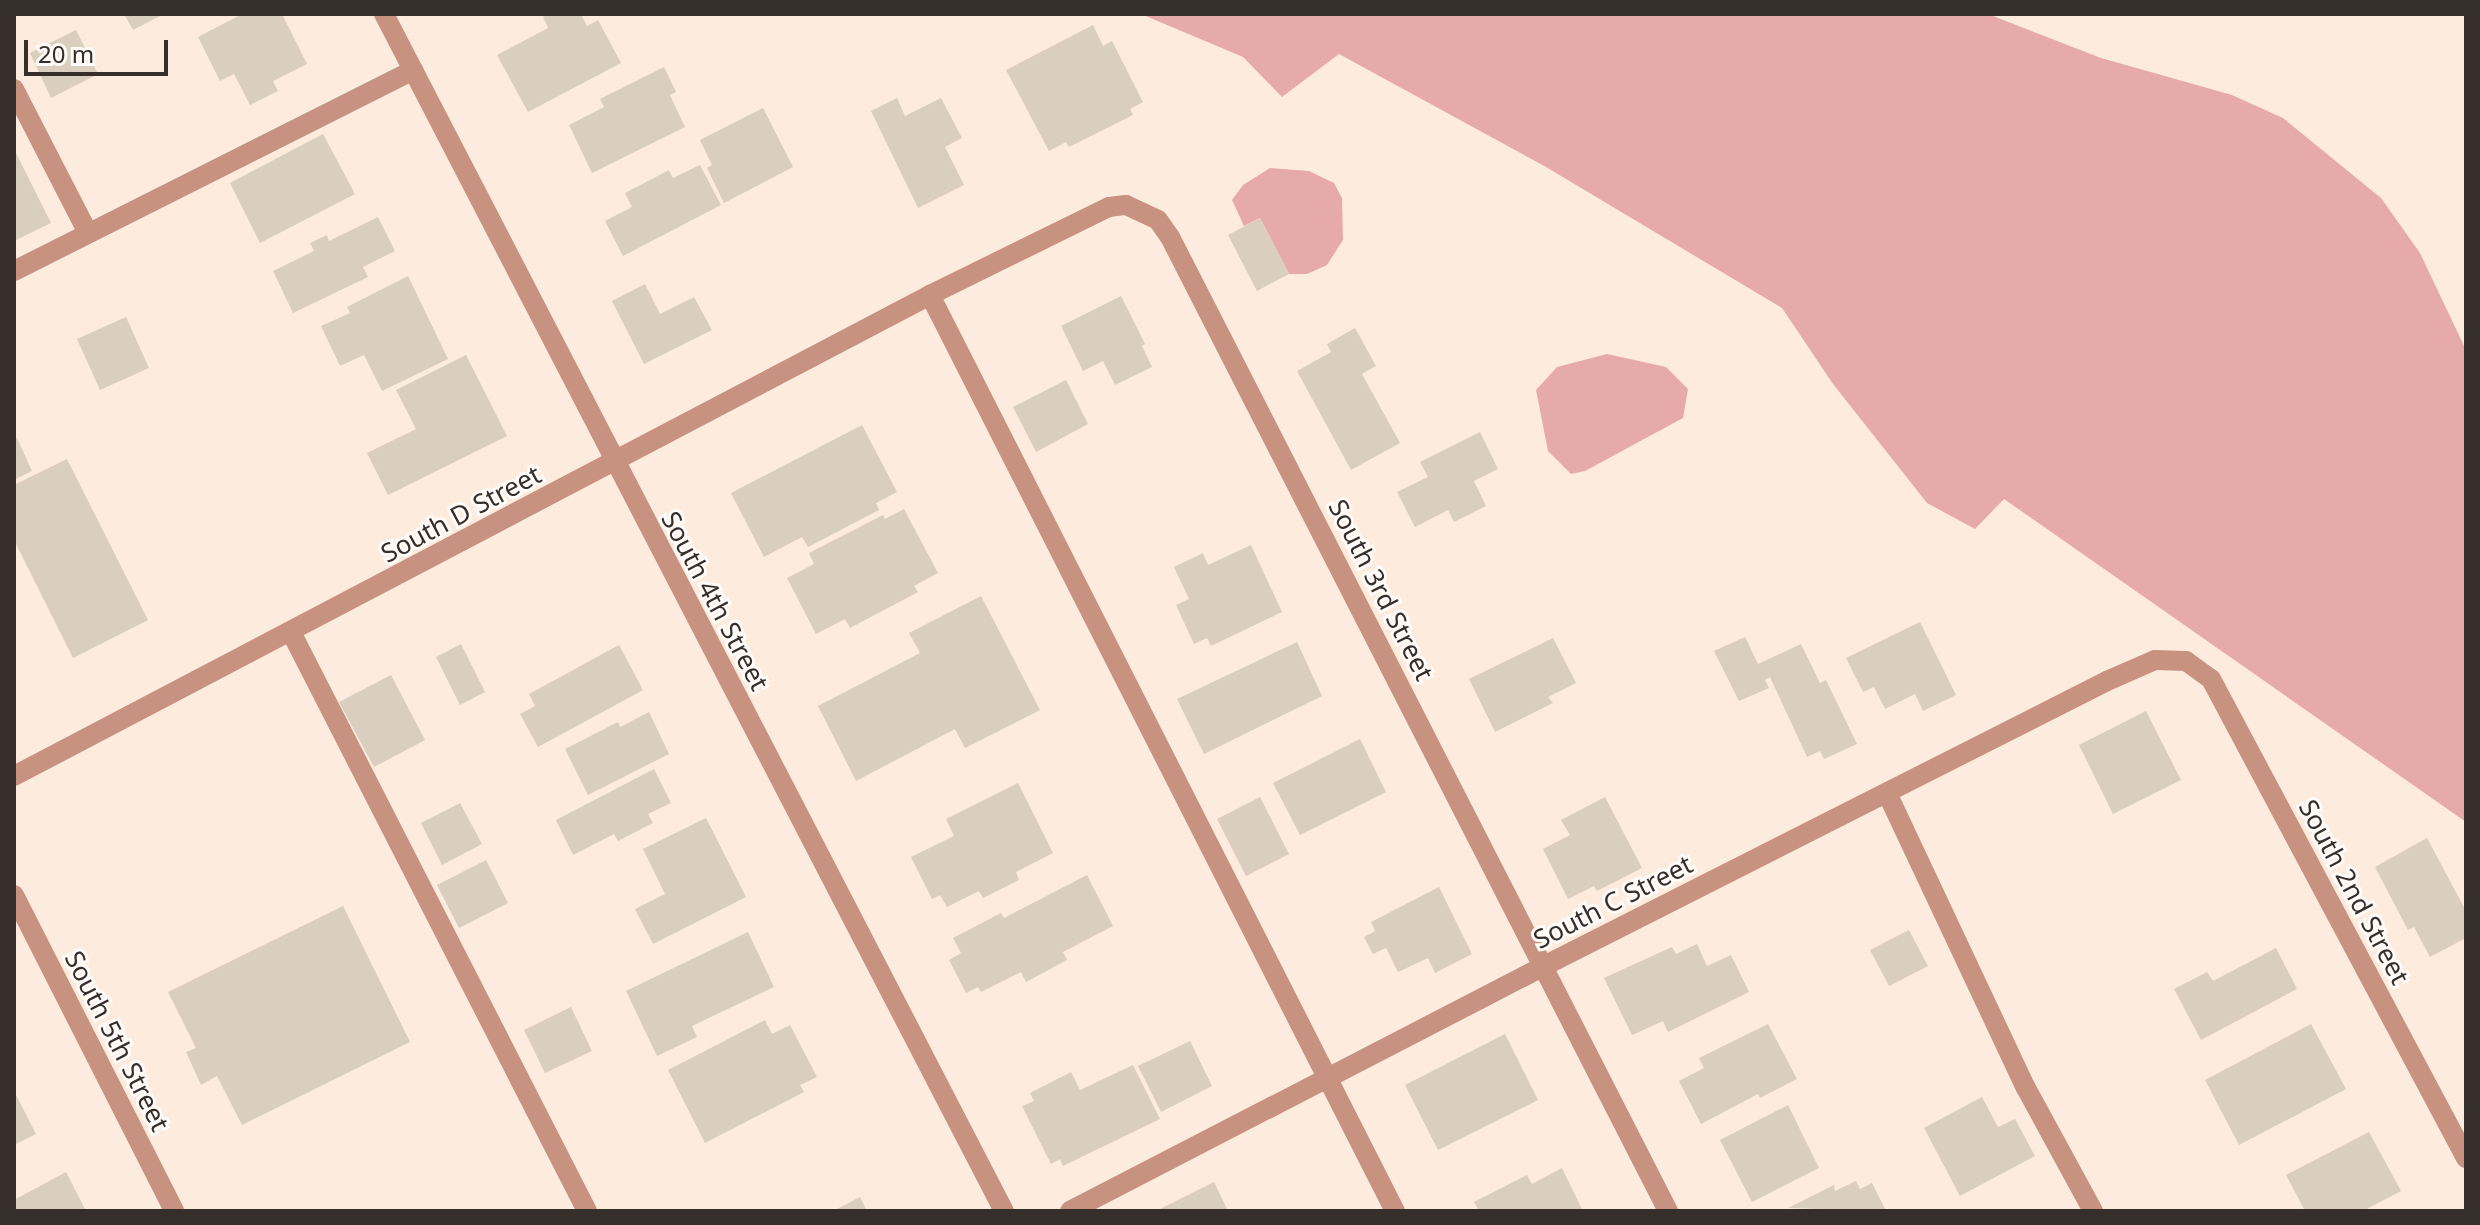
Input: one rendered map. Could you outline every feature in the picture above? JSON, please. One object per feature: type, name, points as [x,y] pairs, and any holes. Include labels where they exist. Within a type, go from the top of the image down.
[{"type":"street","name":"South 4th Street","points":[[384,14],[1004,1211]]},
{"type":"street","points":[[14,271],[413,70]]},
{"type":"street","points":[[14,89],[88,233]]},
{"type":"street","name":"South 3rd Street","points":[[930,295],[1109,207],[1126,205],[1158,220],[1177,251],[1668,1211]]},
{"type":"street","points":[[930,295],[1395,1211]]},
{"type":"street","name":"South D Street","points":[[14,776],[930,295]]},
{"type":"street","points":[[291,632],[587,1211]]},
{"type":"street","name":"South C Street","points":[[1070,1211],[1544,966],[2107,681],[2155,660],[2186,661]]},
{"type":"street","name":"South 2nd Street","points":[[2186,661],[2199,667],[2211,679],[2466,1158]]},
{"type":"street","points":[[1887,793],[2026,1088],[2093,1211]]},
{"type":"street","name":"South 5th Street","points":[[14,895],[174,1211]]},
{"type":"shaded area","points":[[1141,14],[1988,14],[2101,58],[2232,95],[2283,118],[2381,198],[2420,253],[2466,350],[2466,822],[2004,499],[1975,529],[1927,503],[1833,384],[1782,308],[1546,167],[1339,54],[1282,97],[1243,57]]},
{"type":"shaded area","points":[[1270,168],[1309,171],[1334,183],[1342,198],[1343,240],[1327,265],[1307,274],[1289,274],[1260,218],[1244,226],[1232,200],[1243,185]]},
{"type":"shaded area","points":[[1607,354],[1666,367],[1688,389],[1683,418],[1585,471],[1571,474],[1548,451],[1536,390],[1557,367]]},
{"type":"building","points":[[124,14],[164,14],[133,30]]},
{"type":"building","points":[[242,14],[282,14],[307,64],[273,81],[278,91],[250,105],[234,74],[220,81],[198,37]]},
{"type":"building","points":[[548,14],[581,14],[587,26],[598,20],[621,63],[528,112],[497,55],[548,28],[543,17]]},
{"type":"building","points":[[1093,25],[1103,46],[1112,41],[1143,102],[1130,109],[1133,115],[1069,147],[1066,142],[1049,151],[1006,70]]},
{"type":"building","points":[[76,30],[98,74],[51,98],[30,53]]},
{"type":"building","points":[[664,67],[676,92],[670,95],[685,127],[592,173],[569,125],[604,107],[600,99]]},
{"type":"building","points":[[897,98],[905,116],[941,98],[962,138],[945,147],[964,185],[918,208],[871,111]]},
{"type":"building","points":[[763,108],[793,167],[724,203],[707,168],[712,165],[700,140]]},
{"type":"building","points":[[323,134],[355,194],[260,243],[230,183]]},
{"type":"building","points":[[14,149],[51,223],[14,241]]},
{"type":"building","points":[[700,165],[721,205],[623,256],[605,221],[632,207],[625,193],[669,170],[673,178]]},
{"type":"building","points":[[378,217],[395,251],[363,267],[368,277],[293,313],[273,271],[314,251],[310,243],[327,235],[329,241]]},
{"type":"building","points":[[1260,218],[1289,274],[1257,291],[1228,235]]},
{"type":"building","points":[[408,276],[448,359],[382,391],[364,355],[340,366],[321,326],[350,313],[347,307]]},
{"type":"building","points":[[645,284],[660,314],[694,297],[712,330],[644,364],[612,301]]},
{"type":"building","points":[[1121,296],[1145,344],[1142,346],[1152,367],[1115,385],[1103,361],[1083,371],[1061,326]]},
{"type":"building","points":[[126,317],[149,368],[100,390],[77,339]]},
{"type":"building","points":[[1355,328],[1376,366],[1362,374],[1400,443],[1351,470],[1297,371],[1331,352],[1327,344]]},
{"type":"building","points":[[466,355],[507,436],[388,495],[367,453],[416,429],[396,390]]},
{"type":"building","points":[[1066,380],[1088,424],[1036,452],[1013,407]]},
{"type":"building","points":[[862,425],[897,492],[876,503],[879,510],[808,547],[802,537],[764,557],[731,493]]},
{"type":"building","points":[[1480,432],[1498,469],[1474,481],[1486,506],[1454,522],[1448,510],[1415,527],[1397,492],[1428,477],[1420,462]]},
{"type":"building","points":[[17,438],[32,471],[14,480],[14,439]]},
{"type":"building","points":[[67,459],[148,620],[73,658],[14,540],[14,485]]},
{"type":"building","points":[[904,509],[938,573],[914,586],[918,592],[850,628],[845,619],[816,634],[787,578],[814,564],[809,553],[883,515],[885,519]]},
{"type":"building","points":[[1251,545],[1282,612],[1211,646],[1207,638],[1194,644],[1176,605],[1189,599],[1174,567],[1203,553],[1208,565]]},
{"type":"building","points":[[981,596],[1040,710],[965,748],[955,729],[856,781],[818,706],[920,653],[909,633]]},
{"type":"building","points":[[1920,622],[1956,695],[1923,711],[1915,694],[1885,709],[1874,687],[1863,692],[1846,658]]},
{"type":"building","points":[[1745,637],[1758,664],[1801,644],[1820,683],[1826,680],[1857,744],[1824,759],[1820,751],[1807,757],[1770,677],[1765,680],[1769,688],[1739,701],[1714,651]]},
{"type":"building","points":[[1553,638],[1576,683],[1548,697],[1553,703],[1495,732],[1469,679]]},
{"type":"building","points":[[1297,642],[1322,696],[1204,754],[1177,699]]},
{"type":"building","points":[[461,644],[485,692],[460,705],[436,657]]},
{"type":"building","points":[[619,645],[643,690],[538,747],[520,714],[535,706],[529,694]]},
{"type":"building","points":[[391,675],[425,740],[374,767],[339,702]]},
{"type":"building","points":[[2146,711],[2181,780],[2113,814],[2079,745]]},
{"type":"building","points":[[649,712],[669,754],[588,795],[565,749],[618,722],[620,727]]},
{"type":"building","points":[[1360,739],[1386,792],[1300,835],[1273,783]]},
{"type":"building","points":[[654,769],[671,803],[648,814],[653,823],[618,841],[614,834],[573,855],[556,820]]},
{"type":"building","points":[[1018,783],[1053,853],[1016,872],[1019,880],[983,898],[979,891],[947,907],[940,895],[932,899],[911,857],[954,836],[946,819]]},
{"type":"building","points":[[1260,797],[1289,854],[1246,876],[1217,819]]},
{"type":"building","points":[[1605,797],[1642,868],[1597,891],[1594,886],[1568,899],[1543,849],[1570,835],[1561,820]]},
{"type":"building","points":[[460,803],[482,844],[442,865],[421,823]]},
{"type":"building","points":[[706,818],[746,897],[653,944],[635,909],[665,894],[643,849]]},
{"type":"building","points":[[2427,838],[2466,911],[2466,938],[2430,957],[2414,927],[2408,930],[2375,867]]},
{"type":"building","points":[[486,860],[508,903],[459,928],[437,885]]},
{"type":"building","points":[[1087,875],[1113,926],[1063,952],[1067,960],[1026,982],[1021,972],[981,992],[978,987],[966,993],[949,960],[961,953],[953,938],[1001,913],[1004,918]]},
{"type":"building","points":[[1439,887],[1472,954],[1435,973],[1428,958],[1398,972],[1386,948],[1373,954],[1364,937],[1375,931],[1371,922]]},
{"type":"building","points":[[343,906],[410,1042],[242,1125],[217,1076],[201,1085],[186,1052],[196,1048],[168,992]]},
{"type":"building","points":[[1909,930],[1928,966],[1889,986],[1870,950]]},
{"type":"building","points":[[748,932],[774,987],[692,1026],[697,1037],[657,1056],[626,991]]},
{"type":"building","points":[[1697,944],[1707,966],[1731,955],[1749,992],[1668,1032],[1663,1021],[1632,1035],[1604,978],[1672,947],[1676,954]]},
{"type":"building","points":[[2276,948],[2297,989],[2201,1040],[2174,989],[2207,972],[2213,981]]},
{"type":"building","points":[[571,1007],[592,1051],[545,1073],[524,1030]]},
{"type":"building","points":[[765,1020],[772,1034],[790,1025],[817,1077],[800,1085],[804,1092],[705,1143],[668,1070]]},
{"type":"building","points":[[1768,1024],[1797,1079],[1760,1098],[1758,1094],[1701,1124],[1679,1081],[1704,1068],[1699,1058]]},
{"type":"building","points":[[2311,1024],[2346,1089],[2239,1145],[2205,1080]]},
{"type":"building","points":[[1505,1034],[1538,1100],[1438,1150],[1405,1085]]},
{"type":"building","points":[[1190,1041],[1212,1086],[1161,1112],[1138,1066]]},
{"type":"building","points":[[1133,1065],[1160,1119],[1063,1166],[1060,1159],[1051,1164],[1022,1106],[1034,1101],[1030,1093],[1071,1072],[1080,1090]]},
{"type":"building","points":[[14,1091],[36,1134],[14,1145]]},
{"type":"building","points":[[1982,1097],[1998,1127],[2015,1119],[2035,1156],[1960,1196],[1924,1128]]},
{"type":"building","points":[[1788,1105],[1819,1168],[1752,1202],[1720,1140]]},
{"type":"building","points":[[2369,1132],[2401,1191],[2363,1211],[2305,1211],[2286,1175]]},
{"type":"building","points":[[1562,1168],[1583,1211],[1479,1211],[1474,1202],[1527,1175],[1532,1184]]},
{"type":"building","points":[[66,1172],[86,1211],[14,1211],[14,1200]]},
{"type":"building","points":[[1856,1181],[1860,1189],[1872,1183],[1886,1211],[1788,1208],[1834,1185],[1835,1191]]},
{"type":"building","points":[[1214,1182],[1228,1211],[1156,1211]]},
{"type":"building","points":[[860,1197],[867,1211],[833,1211]]}]
